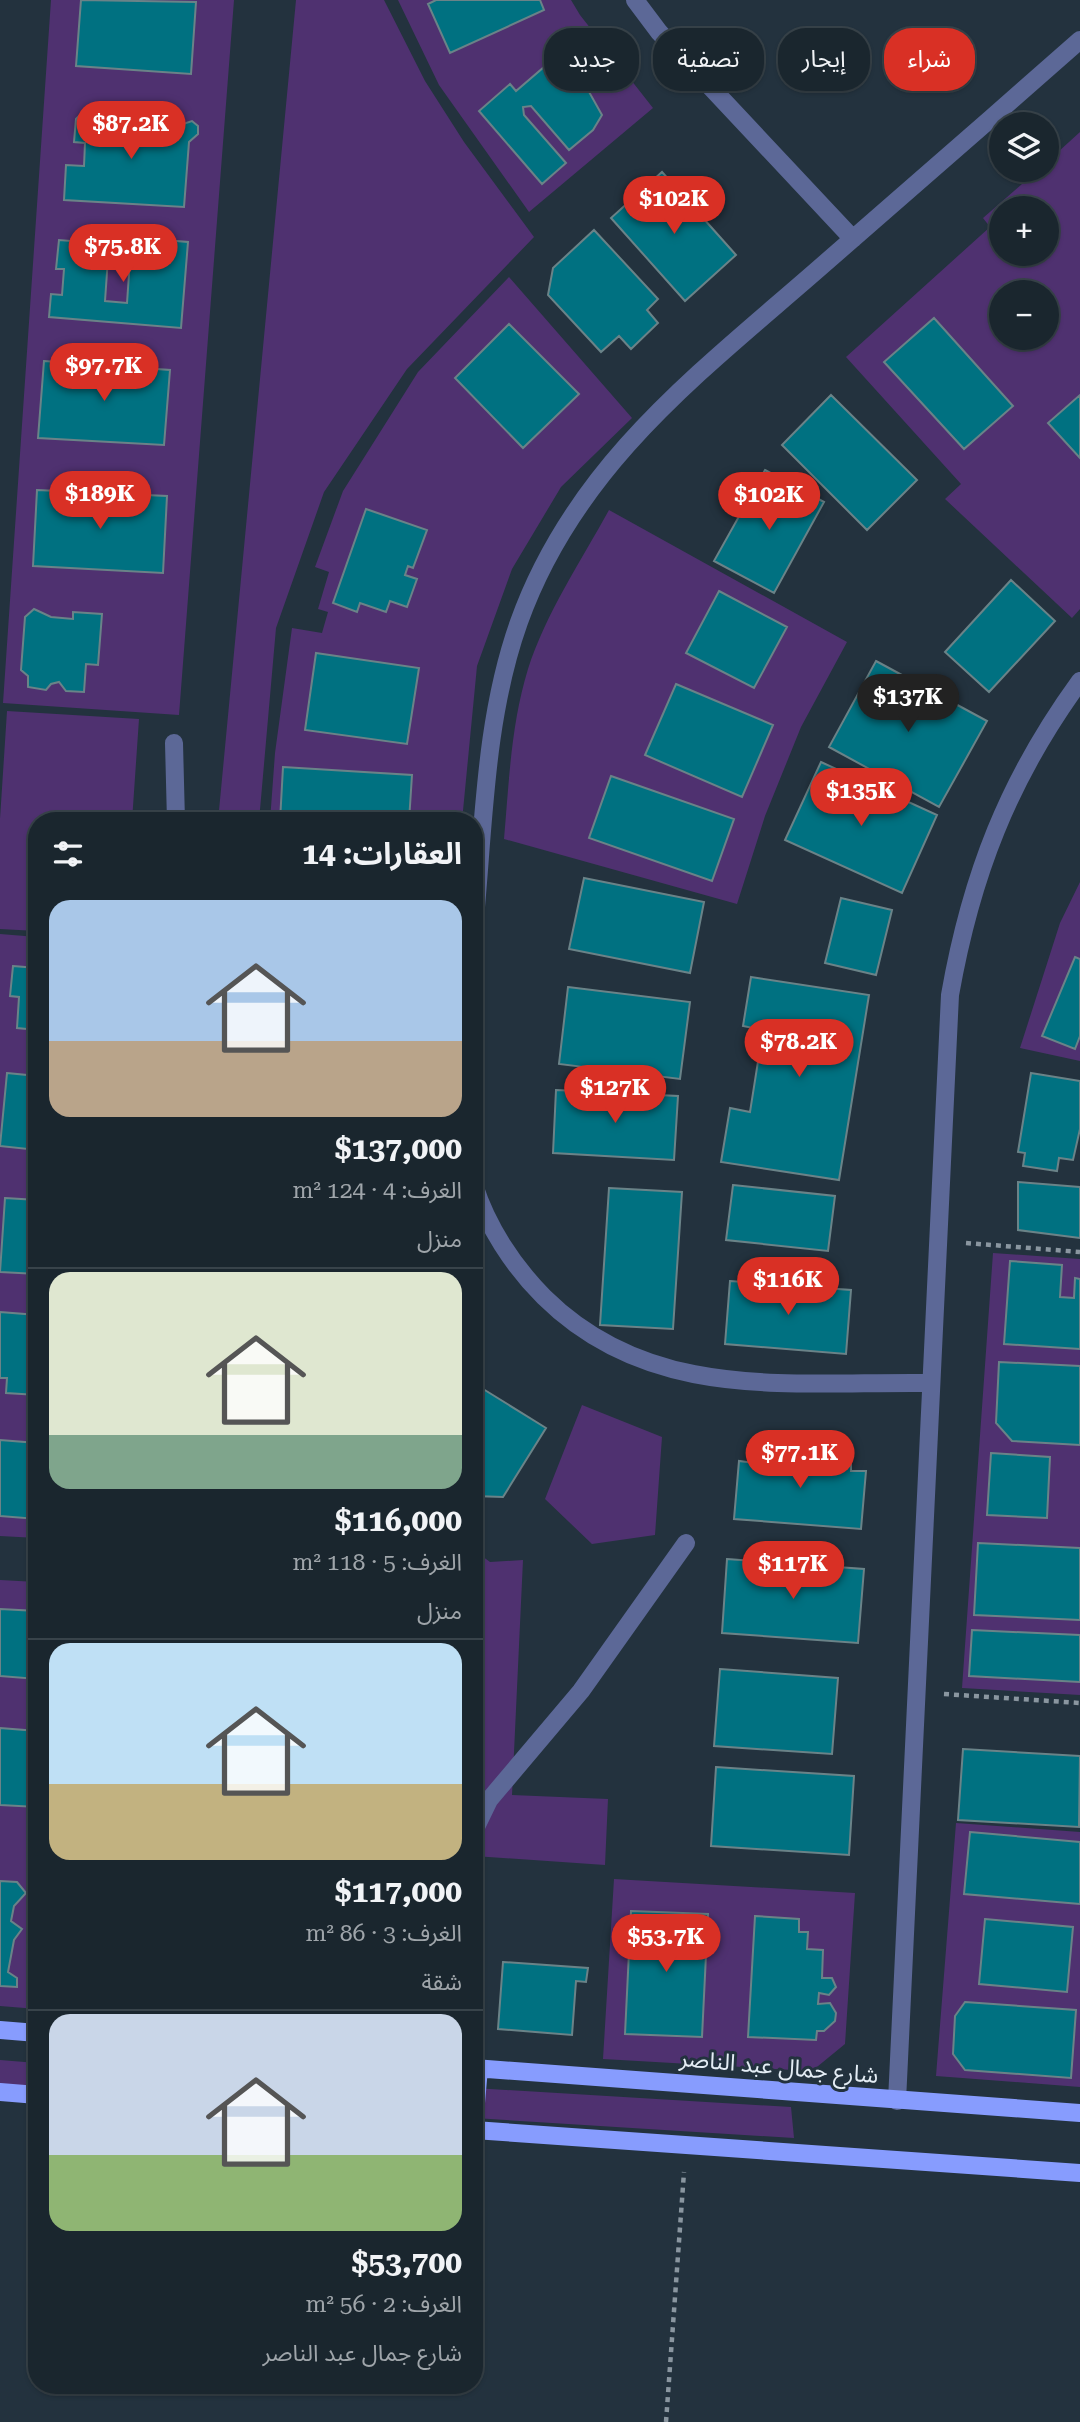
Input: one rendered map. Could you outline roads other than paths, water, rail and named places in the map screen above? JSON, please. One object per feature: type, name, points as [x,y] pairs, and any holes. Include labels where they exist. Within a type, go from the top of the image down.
[{"type":"main road","points":[[0,2031],[28,2033]]},
{"type":"main road","name":"شارع جمال عبد الناصر","points":[[483,2068],[1080,2113]]},
{"type":"main road","points":[[0,2092],[28,2094]]},
{"type":"main road","points":[[483,2129],[686,2146],[1080,2173]]},
{"type":"street","points":[[635,0],[659,32],[853,239]]},
{"type":"street","points":[[483,823],[494,719],[504,670],[519,621],[562,529],[590,486],[658,409],[1080,40]]},
{"type":"street","points":[[897,2101],[936,1240],[950,995],[961,935],[977,876],[999,818],[1026,763],[1080,681]]},
{"type":"street","points":[[174,743],[176,812]]},
{"type":"street","points":[[483,1206],[492,1227],[533,1287],[559,1312],[621,1352],[654,1366],[726,1381],[930,1383]]},
{"type":"street","points":[[483,1812],[489,1800],[582,1691],[686,1543]]}]
